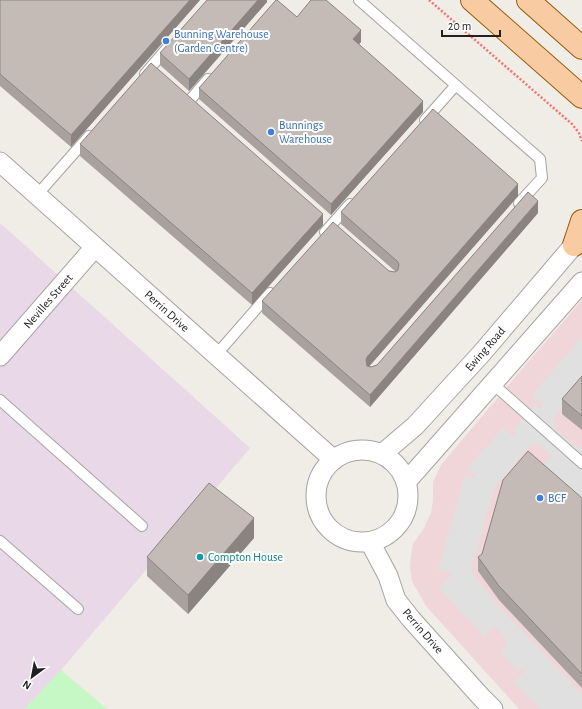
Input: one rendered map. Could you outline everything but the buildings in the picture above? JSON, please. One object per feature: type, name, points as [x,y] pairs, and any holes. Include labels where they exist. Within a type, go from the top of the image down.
[{"type":"main road","points":[[472,0],[582,97]]},
{"type":"main road","points":[[528,0],[582,48]]},
{"type":"main road","points":[[578,242],[582,221]]},
{"type":"street","name":"Perrin Drive","points":[[0,162],[334,460]]},
{"type":"street","name":"Ewing Road","points":[[382,454],[415,426],[476,360],[578,242]]},
{"type":"street","name":"Nevilles Street","points":[[0,356],[95,247]]},
{"type":"street","points":[[406,482],[582,282]]},
{"type":"street","points":[[359,450],[367,450],[382,454],[392,461],[401,471],[406,482],[409,500],[400,524],[386,536],[370,542],[360,542],[341,537],[326,525],[317,507],[317,488],[319,478],[324,470],[334,460],[344,454],[359,450]]},
{"type":"street","name":"Perrin Drive","points":[[370,542],[388,576],[396,600],[421,630],[493,709]]},
{"type":"lane","points":[[359,0],[540,159],[542,178],[511,213]]},
{"type":"lane","points":[[136,84],[154,69],[175,39]]},
{"type":"lane","points":[[190,100],[215,70]]},
{"type":"lane","points":[[420,125],[456,85]]},
{"type":"lane","points":[[37,195],[94,130]]},
{"type":"lane","points":[[317,241],[358,195]]},
{"type":"lane","points":[[216,355],[277,286]]},
{"type":"lane","points":[[492,383],[582,463]]},
{"type":"lane","points":[[0,400],[142,526]]},
{"type":"lane","points":[[0,541],[78,609]]},
{"type":"path","points":[[429,0],[572,124],[579,133],[582,141]]},
{"type":"shaded area","points":[[0,223],[250,448],[61,670],[25,709],[0,709]]},
{"type":"shaded area","points":[[582,300],[582,709],[519,709],[426,606],[412,581],[410,567],[411,555],[413,544],[423,530],[431,513],[433,501],[433,482],[441,465]]},
{"type":"shaded area","points":[[582,337],[582,386],[554,418],[553,424],[559,432],[577,448],[582,445],[582,505],[541,468],[552,456],[540,445],[532,444],[495,486],[472,566],[472,573],[496,603],[582,694],[582,709],[540,709],[514,682],[525,671],[520,669],[518,671],[501,652],[507,644],[506,639],[495,626],[484,636],[439,588],[453,574],[438,570],[465,475],[477,478],[467,468],[503,428],[514,437],[517,434],[513,431],[522,420],[527,418],[525,415],[535,404],[541,408],[543,405],[532,395]]},
{"type":"green space","points":[[61,670],[107,709],[25,709]]},
{"type":"place","name":"Bunning Warehouse (Garden Centre)","points":[[166,41]]},
{"type":"place","name":"Bunnings Warehouse","points":[[271,132]]},
{"type":"place","name":"BCF","points":[[540,498]]},
{"type":"place","name":"Compton House","points":[[200,557]]}]
